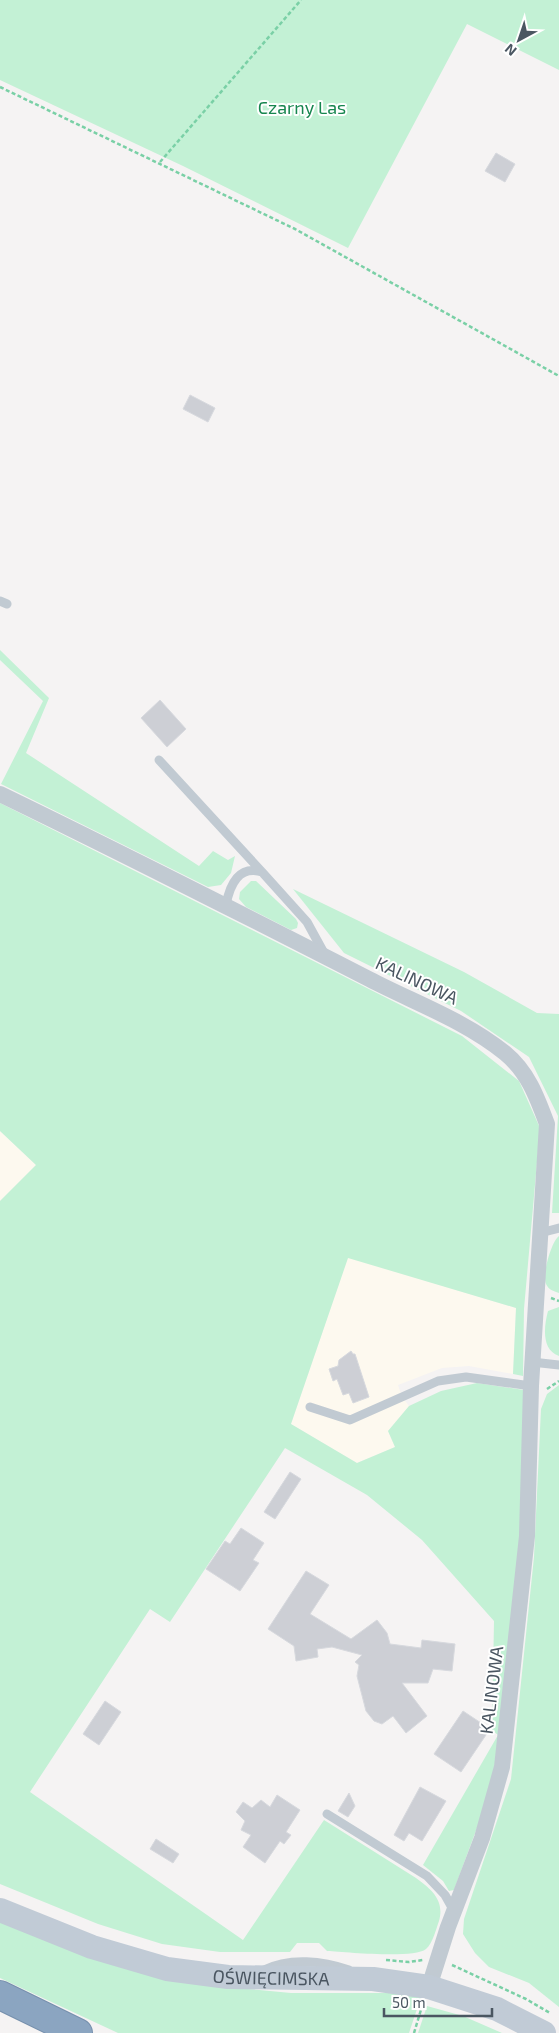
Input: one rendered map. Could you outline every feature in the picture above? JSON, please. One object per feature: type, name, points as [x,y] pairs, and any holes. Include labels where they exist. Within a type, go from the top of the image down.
[{"type":"highway","points":[[0,1995],[78,2033]]},
{"type":"street","name":"KALINOWA","points":[[0,794],[226,905],[370,980],[462,1023],[506,1054],[531,1083],[547,1124],[532,1362],[527,1536],[502,1767],[482,1838],[454,1911],[426,1995]]},
{"type":"street","name":"OŚWIĘCIMSKA","points":[[0,1910],[92,1947],[144,1963],[193,1973],[250,1977],[372,1979],[426,1995],[498,2009],[550,2026]]},
{"type":"lane","points":[[160,760],[307,922],[325,956]]},
{"type":"lane","points":[[226,905],[236,878],[247,871],[262,872]]},
{"type":"lane","points":[[540,1233],[559,1228]]},
{"type":"lane","points":[[532,1362],[559,1365]]},
{"type":"lane","points":[[310,1407],[350,1420],[438,1381],[466,1377],[531,1386]]},
{"type":"lane","points":[[327,1814],[427,1876],[445,1895],[454,1911]]},
{"type":"lane","points":[[498,2009],[522,2033]]},
{"type":"path","points":[[160,162],[300,0]]},
{"type":"path","points":[[0,88],[160,162],[295,229],[559,376]]},
{"type":"path","points":[[437,1960],[450,1963],[541,2007],[550,2026]]},
{"type":"path","points":[[414,2033],[426,1995]]},
{"type":"shaded area","points":[[0,1131],[36,1165],[0,1201]]},
{"type":"shaded area","points":[[348,1257],[516,1308],[513,1374],[469,1366],[442,1368],[398,1385],[402,1397],[409,1406],[388,1431],[395,1447],[357,1463],[291,1424]]},
{"type":"green space","name":"Czarny Las","points":[[0,0],[559,0],[559,70],[467,24],[348,248],[183,166],[0,80]]},
{"type":"green space","points":[[0,650],[49,698],[26,753],[199,866],[213,851],[228,860],[235,856],[231,873],[221,885],[208,887],[1,784],[43,701],[0,660]]},
{"type":"green space","points":[[0,803],[462,1036],[519,1081],[540,1128],[524,1309],[523,1376],[513,1374],[516,1308],[348,1258],[291,1424],[357,1463],[395,1447],[388,1431],[409,1406],[441,1391],[477,1383],[524,1390],[523,1535],[498,1771],[454,1890],[449,1891],[443,1881],[423,1865],[498,1735],[492,1730],[494,1621],[422,1540],[367,1495],[285,1448],[170,1622],[150,1609],[30,1792],[243,1940],[324,1820],[416,1878],[427,1886],[435,1896],[440,1907],[439,1921],[431,1943],[426,1949],[419,1952],[394,1954],[327,1951],[319,1943],[297,1943],[290,1952],[220,1952],[162,1944],[98,1924],[0,1884],[0,1201],[36,1165],[0,1131]]},
{"type":"green space","points":[[251,881],[256,881],[296,919],[298,923],[297,928],[291,930],[246,907],[239,899],[240,892]]},
{"type":"green space","points":[[293,889],[464,972],[537,1013],[559,1014],[559,1213],[552,1213],[558,1116],[529,1057],[461,1011],[344,953]]},
{"type":"green space","points":[[559,1236],[559,1293],[548,1288],[545,1274],[550,1251]]},
{"type":"green space","points":[[559,1307],[559,1356],[549,1349],[545,1330],[548,1311]]},
{"type":"green space","points":[[559,1385],[559,2007],[529,1983],[489,1967],[475,1953],[463,1934],[464,1919],[511,1779],[534,1557],[541,1409],[547,1394]]},
{"type":"green space","points":[[0,1917],[237,1988],[291,1993],[389,1993],[421,1997],[409,2033],[118,2033],[0,1978]]},
{"type":"green space","points":[[427,2006],[463,2016],[502,2033],[418,2033]]},
{"type":"building","points":[[496,153],[515,164],[505,182],[485,171]]},
{"type":"building","points":[[190,395],[215,408],[208,422],[183,409]]},
{"type":"building","points":[[160,700],[186,729],[167,747],[141,718]]},
{"type":"building","points":[[351,1351],[355,1354],[369,1397],[353,1403],[349,1393],[343,1395],[337,1379],[333,1381],[329,1369],[338,1366],[339,1360]]},
{"type":"building","points":[[290,1472],[301,1479],[275,1519],[264,1512]]},
{"type":"building","points":[[241,1528],[264,1543],[253,1560],[259,1563],[240,1591],[206,1569],[225,1541],[230,1544]]},
{"type":"building","points":[[306,1571],[329,1585],[310,1614],[351,1639],[377,1620],[387,1633],[390,1644],[421,1648],[422,1640],[455,1644],[452,1671],[433,1669],[428,1683],[402,1683],[427,1716],[406,1733],[393,1716],[382,1724],[374,1721],[366,1711],[357,1676],[359,1665],[355,1662],[362,1655],[332,1647],[317,1649],[318,1657],[296,1661],[294,1646],[268,1629]]},
{"type":"building","points":[[105,1701],[121,1712],[99,1745],[83,1734]]},
{"type":"building","points":[[463,1711],[490,1729],[461,1772],[434,1754]]},
{"type":"building","points":[[420,1787],[446,1801],[422,1841],[409,1833],[404,1841],[394,1835]]},
{"type":"building","points":[[349,1793],[355,1806],[348,1817],[338,1811]]},
{"type":"building","points":[[277,1795],[300,1810],[286,1832],[291,1835],[284,1844],[280,1841],[265,1863],[243,1847],[251,1835],[241,1830],[245,1821],[236,1812],[243,1802],[252,1808],[261,1800],[270,1807]]},
{"type":"building","points":[[156,1839],[179,1854],[173,1863],[150,1849]]}]
